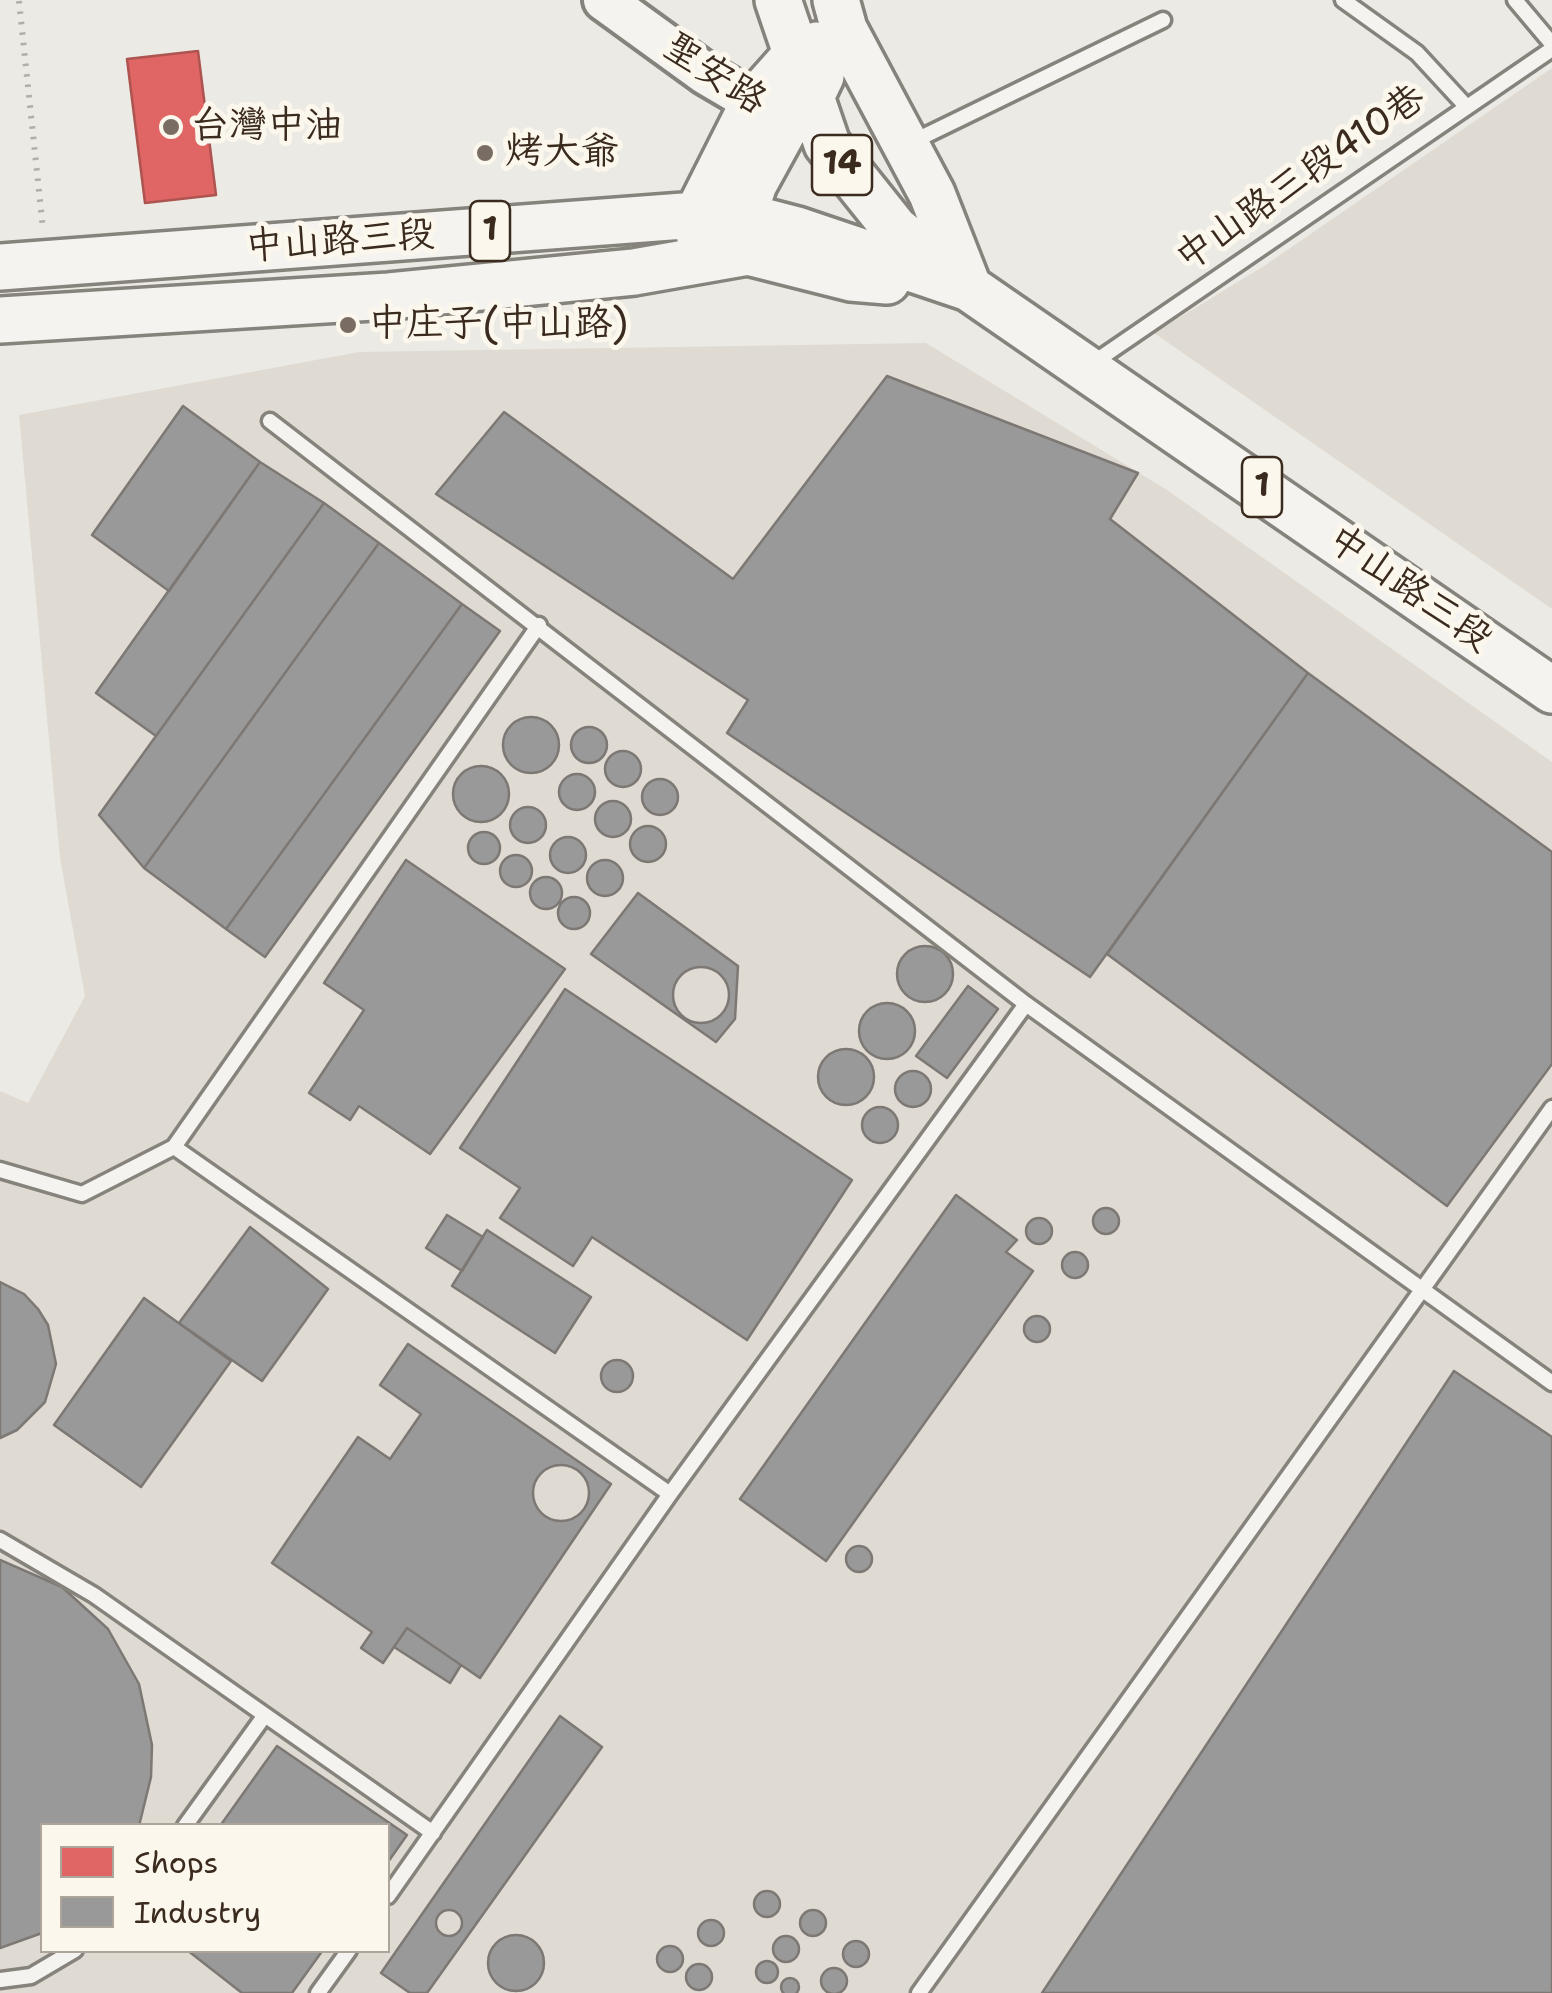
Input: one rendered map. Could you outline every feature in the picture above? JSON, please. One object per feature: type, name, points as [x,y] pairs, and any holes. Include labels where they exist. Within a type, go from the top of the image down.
[{"type":"main road","name":"14","points":[[778,0],[786,95],[828,144],[861,192],[896,230],[969,288]]},
{"type":"main road","name":"14","points":[[840,15],[932,194],[969,288]]},
{"type":"main road","points":[[700,237],[786,95],[840,15]]},
{"type":"main road","points":[[745,234],[786,95]]},
{"type":"main road","name":"中山路三段","points":[[0,267],[745,234],[856,248],[969,288],[1088,366],[1552,690]]},
{"type":"main road","name":"中山路三段","points":[[0,320],[389,296],[634,272],[700,237]]},
{"type":"street","name":"聖安路","points":[[604,0],[706,74],[786,95]]},
{"type":"lane","points":[[1343,0],[1417,53],[1465,105]]},
{"type":"lane","points":[[1515,0],[1552,46]]},
{"type":"lane","points":[[905,145],[1163,20]]},
{"type":"lane","name":"中山路三段410巷","points":[[1088,366],[1552,46]]},
{"type":"lane","points":[[270,421],[1026,1004],[1552,1383]]},
{"type":"lane","points":[[0,1170],[82,1194],[174,1147],[539,625]]},
{"type":"lane","points":[[390,1893],[670,1494],[1026,1004]]},
{"type":"lane","points":[[919,1993],[1552,1108]]},
{"type":"lane","points":[[174,1147],[670,1494]]},
{"type":"lane","points":[[0,1540],[94,1594],[433,1833]]},
{"type":"lane","points":[[187,1823],[265,1715]]},
{"type":"lane","points":[[0,1980],[31,1976],[69,1953]]},
{"type":"lane","points":[[318,1993],[347,1953]]},
{"type":"path","points":[[19,1],[47,264]]},
{"type":"shaded area","points":[[1552,68],[1552,609],[1154,333],[1264,266]]},
{"type":"shaded area","points":[[926,343],[1167,490],[1552,762],[1552,1993],[0,1993],[0,1091],[28,1103],[85,996],[60,858],[19,415],[359,352]]},
{"type":"building: Shops","name":"台灣中油","points":[[198,51],[216,195],[145,203],[127,59]]},
{"type":"building: Industry","points":[[887,376],[1138,473],[1110,519],[1308,673],[1090,977],[727,733],[748,700],[436,494],[504,412],[733,579]]},
{"type":"building: Industry","points":[[183,406],[260,462],[169,591],[92,535]]},
{"type":"building: Industry","points":[[260,462],[324,503],[156,736],[96,693]]},
{"type":"building: Industry","points":[[324,503],[379,543],[144,868],[99,815]]},
{"type":"building: Industry","points":[[379,543],[462,604],[226,929],[144,868]]},
{"type":"building: Industry","points":[[462,604],[500,631],[265,957],[226,929]]},
{"type":"building: Industry","points":[[1308,673],[1552,852],[1552,1064],[1447,1206],[1107,954]]},
{"type":"building: Industry","points":[[531,717],[551,725],[559,745],[551,765],[531,773],[511,765],[503,745],[511,725]]},
{"type":"building: Industry","points":[[589,727],[602,732],[607,745],[602,758],[589,763],[576,758],[571,745],[576,732]]},
{"type":"building: Industry","points":[[623,751],[636,756],[641,769],[636,782],[623,787],[610,782],[605,769],[610,756]]},
{"type":"building: Industry","points":[[481,766],[501,774],[509,794],[501,814],[481,822],[461,814],[453,794],[461,774]]},
{"type":"building: Industry","points":[[577,774],[590,779],[595,792],[590,805],[577,810],[564,805],[559,792],[564,779]]},
{"type":"building: Industry","points":[[660,779],[673,784],[678,797],[673,810],[660,815],[647,810],[642,797],[647,784]]},
{"type":"building: Industry","points":[[613,801],[626,806],[631,819],[626,832],[613,837],[600,832],[595,819],[600,806]]},
{"type":"building: Industry","points":[[528,807],[541,812],[546,825],[541,838],[528,843],[515,838],[510,825],[515,812]]},
{"type":"building: Industry","points":[[648,826],[661,831],[666,844],[661,857],[648,862],[635,857],[630,844],[635,831]]},
{"type":"building: Industry","points":[[484,832],[495,837],[500,848],[495,859],[484,864],[473,859],[468,848],[473,837]]},
{"type":"building: Industry","points":[[568,837],[581,842],[586,855],[581,868],[568,873],[555,868],[550,855],[555,842]]},
{"type":"building: Industry","points":[[516,855],[527,860],[532,871],[527,882],[516,887],[505,882],[500,871],[505,860]]},
{"type":"building: Industry","points":[[406,860],[565,969],[430,1154],[359,1106],[350,1120],[309,1093],[364,1010],[324,983]]},
{"type":"building: Industry","points":[[605,860],[618,865],[623,878],[618,891],[605,896],[592,891],[587,878],[592,865]]},
{"type":"building: Industry","points":[[546,877],[557,882],[562,893],[557,904],[546,909],[535,904],[530,893],[535,882]]},
{"type":"building: Industry","points":[[638,893],[738,966],[735,1019],[716,1042],[591,954]]},
{"type":"building: Industry","points":[[574,897],[585,902],[590,913],[585,924],[574,929],[563,924],[558,913],[563,902]]},
{"type":"building: Industry","points":[[925,946],[945,954],[953,974],[945,994],[925,1002],[905,994],[897,974],[905,954]]},
{"type":"building: Industry","points":[[701,967],[721,975],[729,995],[721,1015],[701,1023],[681,1015],[673,995],[681,975]]},
{"type":"building: Industry","points":[[968,986],[998,1009],[947,1078],[916,1056]]},
{"type":"building: Industry","points":[[565,989],[852,1180],[747,1340],[592,1237],[573,1266],[500,1218],[520,1188],[460,1148]]},
{"type":"building: Industry","points":[[887,1003],[907,1011],[915,1031],[907,1051],[887,1059],[867,1051],[859,1031],[867,1011]]},
{"type":"building: Industry","points":[[846,1049],[866,1057],[874,1077],[866,1097],[846,1105],[826,1097],[818,1077],[826,1057]]},
{"type":"building: Industry","points":[[913,1071],[926,1076],[931,1089],[926,1102],[913,1107],[900,1102],[895,1089],[900,1076]]},
{"type":"building: Industry","points":[[880,1107],[893,1112],[898,1125],[893,1138],[880,1143],[867,1138],[862,1125],[867,1112]]},
{"type":"building: Industry","points":[[956,1195],[1017,1240],[1006,1252],[1033,1271],[826,1561],[740,1499]]},
{"type":"building: Industry","points":[[1106,1208],[1115,1212],[1119,1221],[1115,1230],[1106,1234],[1097,1230],[1093,1221],[1097,1212]]},
{"type":"building: Industry","points":[[447,1215],[483,1237],[462,1271],[426,1248]]},
{"type":"building: Industry","points":[[1039,1218],[1048,1222],[1052,1231],[1048,1240],[1039,1244],[1030,1240],[1026,1231],[1030,1222]]},
{"type":"building: Industry","points":[[250,1227],[328,1289],[262,1381],[179,1323]]},
{"type":"building: Industry","points":[[487,1230],[591,1297],[555,1353],[452,1286]]},
{"type":"building: Industry","points":[[1075,1252],[1084,1256],[1088,1265],[1084,1274],[1075,1278],[1066,1274],[1062,1265],[1066,1256]]},
{"type":"building: Industry","points":[[0,1282],[24,1294],[38,1309],[48,1325],[56,1364],[45,1402],[17,1430],[0,1438]]},
{"type":"building: Industry","points":[[144,1298],[231,1361],[141,1487],[54,1425]]},
{"type":"building: Industry","points":[[1037,1316],[1046,1320],[1050,1329],[1046,1338],[1037,1342],[1028,1338],[1024,1329],[1028,1320]]},
{"type":"building: Industry","points":[[408,1344],[611,1484],[480,1678],[407,1628],[383,1663],[361,1648],[372,1632],[272,1563],[358,1437],[390,1459],[421,1414],[380,1385]]},
{"type":"building: Industry","points":[[617,1360],[628,1365],[633,1376],[628,1387],[617,1392],[606,1387],[601,1376],[606,1365]]},
{"type":"building: Industry","points":[[1454,1371],[1552,1437],[1552,1993],[1042,1993]]},
{"type":"building: Industry","points":[[561,1465],[581,1473],[589,1493],[581,1513],[561,1521],[541,1513],[533,1493],[541,1473]]},
{"type":"building: Industry","points":[[859,1546],[868,1550],[872,1559],[868,1568],[859,1572],[850,1568],[846,1559],[850,1550]]},
{"type":"building: Industry","points":[[0,1560],[62,1587],[108,1629],[139,1684],[152,1745],[151,1777],[140,1823],[40,1823],[40,1934],[0,1948]]},
{"type":"building: Industry","points":[[407,1628],[461,1665],[450,1683],[394,1647]]},
{"type":"building: Industry","points":[[560,1716],[602,1747],[427,1993],[410,1993],[381,1973]]},
{"type":"building: Industry","points":[[277,1746],[389,1823],[222,1823]]},
{"type":"building: Industry","points":[[390,1823],[407,1835],[390,1859]]},
{"type":"building: Industry","points":[[767,1891],[776,1895],[780,1904],[776,1913],[767,1917],[758,1913],[754,1904],[758,1895]]},
{"type":"building: Industry","points":[[449,1910],[459,1913],[459,1933],[449,1936],[439,1933],[436,1923],[439,1913]]},
{"type":"building: Industry","points":[[813,1910],[822,1914],[826,1923],[822,1932],[813,1936],[804,1932],[800,1923],[804,1914]]},
{"type":"building: Industry","points":[[711,1920],[720,1924],[724,1933],[720,1942],[711,1946],[702,1942],[698,1933],[702,1924]]},
{"type":"building: Industry","points":[[516,1935],[536,1943],[544,1963],[536,1983],[516,1991],[496,1983],[488,1963],[496,1943]]},
{"type":"building: Industry","points":[[786,1936],[795,1940],[799,1949],[795,1958],[786,1962],[777,1958],[773,1949],[777,1940]]},
{"type":"building: Industry","points":[[856,1941],[865,1945],[869,1954],[865,1963],[856,1967],[847,1963],[843,1954],[847,1945]]},
{"type":"building: Industry","points":[[670,1946],[679,1950],[683,1959],[679,1968],[670,1972],[661,1968],[657,1959],[661,1950]]},
{"type":"building: Industry","points":[[191,1953],[321,1953],[292,1993],[242,1993]]},
{"type":"building: Industry","points":[[767,1961],[775,1964],[775,1980],[767,1983],[759,1980],[756,1972],[759,1964]]},
{"type":"building: Industry","points":[[699,1964],[708,1968],[712,1977],[708,1986],[699,1990],[690,1986],[686,1977],[690,1968]]},
{"type":"building: Industry","points":[[834,1968],[843,1972],[847,1981],[843,1990],[834,1994],[825,1990],[821,1981],[825,1972]]},
{"type":"building: Industry","points":[[784,1981],[796,1981],[796,1993],[784,1993]]},
{"type":"place","name":"台灣中油","points":[[171,127]]},
{"type":"place","name":"烤大爺","points":[[485,153]]},
{"type":"place","name":"中庄子(中山路)","points":[[348,325]]}]
